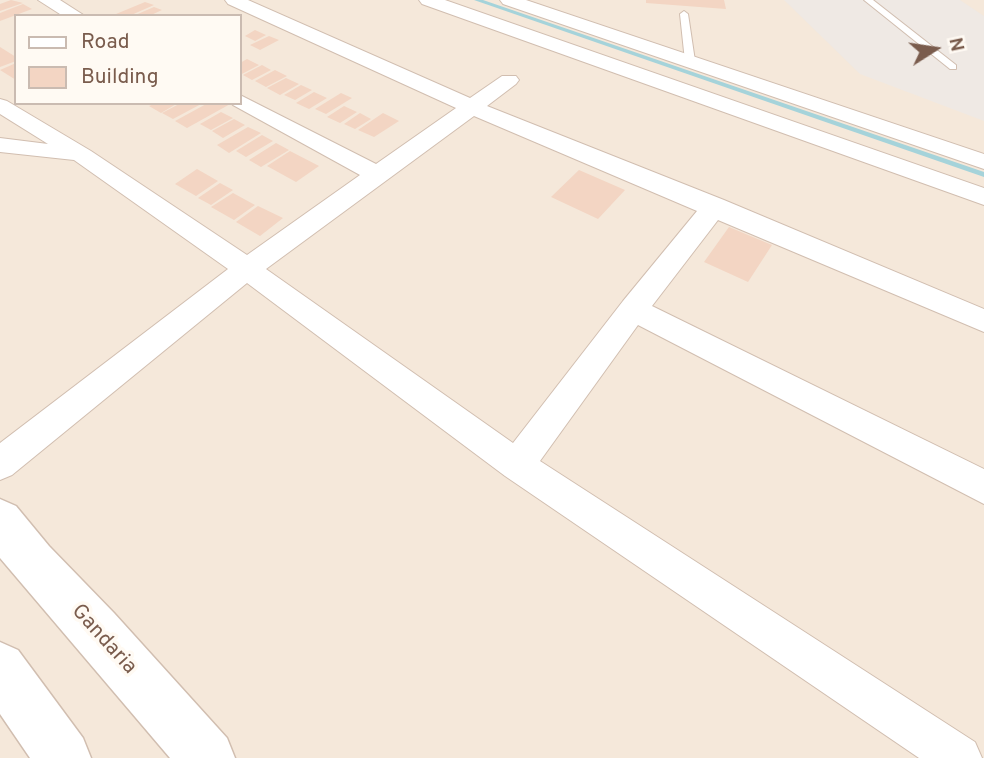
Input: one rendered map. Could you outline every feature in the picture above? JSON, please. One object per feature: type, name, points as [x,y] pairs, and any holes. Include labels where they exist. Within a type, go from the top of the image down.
[{"type":"street","points":[[47,0],[72,14]]},
{"type":"street","points":[[234,0],[474,108],[715,206],[984,321]]},
{"type":"street","points":[[428,0],[690,61],[984,162]]},
{"type":"street","points":[[509,0],[578,37],[984,197]]},
{"type":"street","points":[[0,464],[247,270],[474,108],[509,80]]},
{"type":"street","points":[[242,102],[378,175]]},
{"type":"street","points":[[0,105],[83,156],[247,270],[517,465],[959,758]]},
{"type":"street","points":[[0,145],[83,156]]},
{"type":"street","points":[[517,465],[633,309],[715,206]]},
{"type":"street","points":[[633,309],[984,488]]},
{"type":"street","name":"Gandaria","points":[[0,521],[33,563],[96,631],[200,755]]},
{"type":"street","points":[[0,667],[63,758]]},
{"type":"lane","points":[[868,0],[953,67]]},
{"type":"lane","points":[[684,14],[690,61]]},
{"type":"shaded area","points":[[0,0],[984,0],[984,758],[0,758]]},
{"type":"shaded area","points":[[784,0],[960,0],[984,16],[984,121],[860,74]]},
{"type":"building","points":[[11,0],[23,3],[0,11],[0,4]]},
{"type":"building","points":[[646,0],[724,0],[726,9],[646,3]]},
{"type":"building","points":[[145,2],[154,5],[134,14],[116,14]]},
{"type":"building","points":[[23,4],[32,9],[0,21],[0,13]]},
{"type":"building","points":[[154,7],[162,10],[153,14],[138,14]]},
{"type":"building","points":[[255,30],[266,35],[255,41],[245,36]]},
{"type":"building","points":[[269,36],[279,40],[260,50],[250,45]]},
{"type":"building","points":[[0,47],[14,56],[14,62],[0,67]]},
{"type":"building","points":[[247,59],[259,65],[242,74],[242,62]]},
{"type":"building","points":[[14,64],[14,79],[0,70]]},
{"type":"building","points":[[262,65],[271,70],[252,80],[243,75]]},
{"type":"building","points":[[275,70],[287,76],[266,87],[255,81]]},
{"type":"building","points":[[286,78],[299,84],[280,95],[267,88]]},
{"type":"building","points":[[301,85],[312,90],[295,100],[284,95]]},
{"type":"building","points":[[314,92],[327,98],[309,109],[296,103]]},
{"type":"building","points":[[341,93],[352,98],[326,114],[315,109]]},
{"type":"building","points":[[151,105],[175,105],[161,113],[149,106]]},
{"type":"building","points":[[177,105],[199,105],[173,119],[162,113]]},
{"type":"building","points":[[204,105],[228,105],[187,128],[175,121]]},
{"type":"building","points":[[344,106],[357,112],[340,123],[327,117]]},
{"type":"building","points":[[221,112],[233,118],[211,130],[200,124]]},
{"type":"building","points":[[360,113],[371,119],[355,129],[344,124]]},
{"type":"building","points":[[383,113],[399,121],[374,137],[358,130]]},
{"type":"building","points":[[234,119],[245,125],[223,138],[212,131]]},
{"type":"building","points":[[248,127],[261,133],[229,153],[217,145]]},
{"type":"building","points":[[262,135],[273,141],[246,157],[236,151]]},
{"type":"building","points":[[276,143],[289,150],[261,167],[249,160]]},
{"type":"building","points":[[290,151],[319,166],[296,182],[267,166]]},
{"type":"building","points":[[197,169],[218,181],[196,196],[175,184]]},
{"type":"building","points":[[579,170],[625,190],[598,219],[551,197]]},
{"type":"building","points":[[220,183],[233,190],[211,205],[198,198]]},
{"type":"building","points":[[233,193],[255,205],[234,220],[211,207]]},
{"type":"building","points":[[258,206],[283,218],[260,236],[236,222]]},
{"type":"building","points":[[729,227],[772,245],[748,282],[704,262]]},
{"type":"waterway","points":[[477,0],[984,175]]}]
